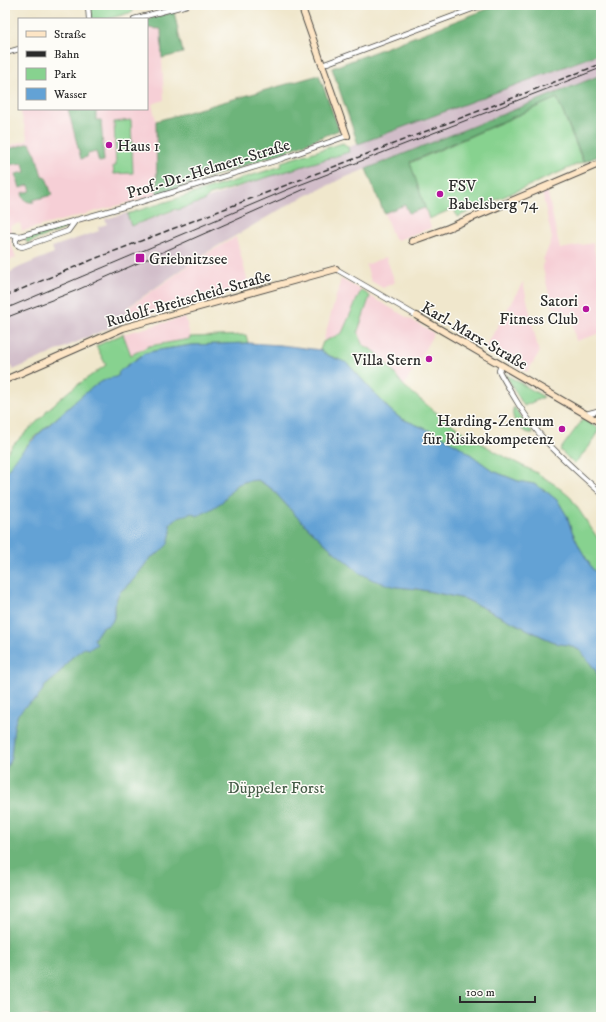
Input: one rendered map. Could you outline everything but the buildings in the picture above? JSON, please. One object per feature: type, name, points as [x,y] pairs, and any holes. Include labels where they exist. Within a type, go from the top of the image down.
[{"type":"street","points":[[88,5],[89,18]]},
{"type":"street","points":[[138,18],[187,5]]},
{"type":"street","points":[[301,5],[347,136]]},
{"type":"street","points":[[322,65],[483,5]]},
{"type":"street","points":[[5,52],[18,49]]},
{"type":"street","name":"Prof.-Dr.-Helmert-Straße","points":[[5,237],[11,235],[20,236],[138,203],[274,161],[347,136]]},
{"type":"street","points":[[412,241],[601,163]]},
{"type":"street","name":"Prof.-Dr.-Helmert-Straße","points":[[20,236],[16,239],[16,242],[19,246],[24,247],[68,231],[76,220]]},
{"type":"street","name":"Karl-Marx-Straße","points":[[336,269],[601,423]]},
{"type":"street","name":"Rudolf-Breitscheid-Straße","points":[[5,380],[123,328],[336,269]]},
{"type":"street","points":[[501,365],[499,371],[520,407],[538,431],[565,461],[601,493]]},
{"type":"street","points":[[586,414],[601,410]]},
{"type":"shaded area","points":[[160,16],[164,100],[152,104],[156,121],[157,195],[22,231],[20,223],[10,226],[11,233],[8,234],[16,258],[5,262],[5,147],[28,140],[20,110],[148,110],[148,19]]},
{"type":"shaded area","points":[[601,53],[601,75],[346,177],[293,202],[187,264],[187,266],[128,307],[126,318],[123,319],[125,321],[13,370],[5,352],[5,275],[54,253],[52,247],[99,231],[98,227],[107,224],[105,219],[127,213],[132,226]]},
{"type":"shaded area","points":[[547,190],[560,249],[593,243],[601,281],[601,333],[576,341],[570,313],[558,315],[556,307],[552,308],[542,264],[544,263],[543,260],[552,239],[542,192]]},
{"type":"shaded area","points":[[405,205],[409,213],[425,208],[431,228],[397,240],[394,239],[384,213]]},
{"type":"shaded area","points":[[236,237],[249,286],[125,321],[123,320],[126,318],[128,308],[187,267],[187,265]]},
{"type":"shaded area","points":[[386,257],[395,282],[383,288],[371,281],[366,265]]},
{"type":"shaded area","points":[[341,279],[361,290],[342,333],[323,342]]},
{"type":"shaded area","points":[[523,282],[539,353],[527,372],[485,348]]},
{"type":"shaded area","points":[[370,296],[434,333],[404,386],[377,353],[362,344],[358,331]]},
{"type":"shaded area","points":[[185,317],[191,339],[154,344],[131,355],[123,334]]},
{"type":"green space","points":[[91,5],[131,5],[133,12],[111,18],[92,18]]},
{"type":"green space","points":[[498,5],[594,5],[595,8],[601,7],[601,53],[358,144],[332,68]]},
{"type":"green space","points":[[174,12],[183,53],[162,58],[161,29],[148,28],[148,19]]},
{"type":"green space","points":[[319,75],[339,130],[279,154],[157,195],[156,121]]},
{"type":"green space","points":[[601,75],[601,155],[584,162],[557,98],[410,162],[425,208],[409,213],[405,205],[384,213],[366,169]]},
{"type":"green space","name":"FSV Babelsberg 74","points":[[557,98],[583,162],[457,217],[454,208],[429,219],[410,163]]},
{"type":"green space","points":[[68,110],[101,110],[96,111],[96,120],[101,120],[104,161],[99,162],[96,152],[88,154],[87,157],[81,159]]},
{"type":"green space","points":[[131,120],[133,173],[114,174],[113,166],[116,166],[114,122]]},
{"type":"green space","points":[[30,143],[36,155],[42,176],[44,176],[47,180],[52,195],[33,200],[34,202],[24,199],[22,193],[31,191],[29,185],[20,188],[16,174],[25,172],[23,163],[8,165],[7,163],[10,158],[5,150]]},
{"type":"green space","points":[[343,143],[348,147],[349,152],[210,195],[204,201],[177,210],[176,209],[131,226],[127,214],[282,166],[281,162]]},
{"type":"green space","points":[[63,226],[65,229],[27,243],[25,236]]},
{"type":"green space","points":[[361,290],[370,296],[358,331],[362,344],[377,353],[404,386],[464,433],[501,455],[537,473],[557,486],[571,498],[601,543],[601,575],[593,570],[580,548],[567,516],[558,501],[547,492],[534,484],[518,481],[493,471],[462,448],[438,434],[400,418],[389,409],[352,368],[320,350],[323,342],[342,333]]},
{"type":"green space","points":[[123,334],[131,355],[149,346],[190,339],[190,337],[246,335],[248,343],[192,345],[145,353],[121,370],[119,375],[113,379],[106,379],[84,394],[31,440],[5,474],[5,455],[13,445],[46,413],[45,412],[69,391],[106,365],[96,346]]},
{"type":"green space","points":[[505,374],[544,397],[524,406]]},
{"type":"green space","points":[[514,407],[533,433],[525,431],[514,420]]},
{"type":"green space","points":[[583,419],[599,429],[589,447],[574,464],[560,450]]},
{"type":"green space","name":"Düppeler Forst","points":[[258,480],[272,489],[298,518],[332,550],[396,587],[418,589],[465,599],[543,637],[559,644],[569,645],[581,651],[596,671],[601,685],[601,1017],[5,1017],[5,772],[11,758],[14,726],[18,714],[28,704],[37,699],[45,686],[56,677],[71,658],[94,639],[102,627],[107,626],[112,622],[114,617],[114,605],[119,593],[134,579],[150,558],[159,553],[171,532],[170,524],[178,517],[222,502],[236,485],[247,481]]},
{"type":"water","points":[[248,343],[281,345],[320,350],[327,355],[347,363],[389,409],[400,418],[438,434],[462,448],[493,471],[518,481],[534,484],[558,501],[567,516],[580,548],[593,570],[601,575],[601,685],[596,671],[581,651],[569,645],[559,644],[543,637],[465,599],[418,589],[396,587],[373,580],[360,573],[332,550],[298,518],[272,489],[258,480],[247,481],[236,485],[222,502],[208,511],[197,516],[192,513],[178,517],[170,524],[171,532],[168,544],[159,553],[150,558],[134,579],[119,593],[114,605],[114,617],[112,622],[107,626],[102,627],[94,639],[97,644],[90,649],[84,648],[71,658],[56,677],[45,686],[37,699],[28,704],[18,714],[14,726],[11,758],[5,772],[5,474],[18,456],[49,424],[89,390],[107,379],[119,375],[118,373],[121,370],[145,353],[192,345]]},
{"type":"tram line","points":[[5,309],[289,189],[601,68]]},
{"type":"tram line","points":[[5,318],[75,291],[307,188]]},
{"type":"railway","points":[[5,296],[94,259],[601,64]]},
{"type":"place","name":"Haus 1","points":[[109,145]]},
{"type":"place","name":"FSV Babelsberg 74","points":[[440,194]]},
{"type":"place","name":"Griebnitzsee","points":[[140,258]]},
{"type":"place","name":"Satori Fitness Club","points":[[586,309]]},
{"type":"place","name":"Villa Stern","points":[[429,359]]},
{"type":"place","name":"Harding-Zentrum für Risikokompetenz","points":[[562,429]]}]
